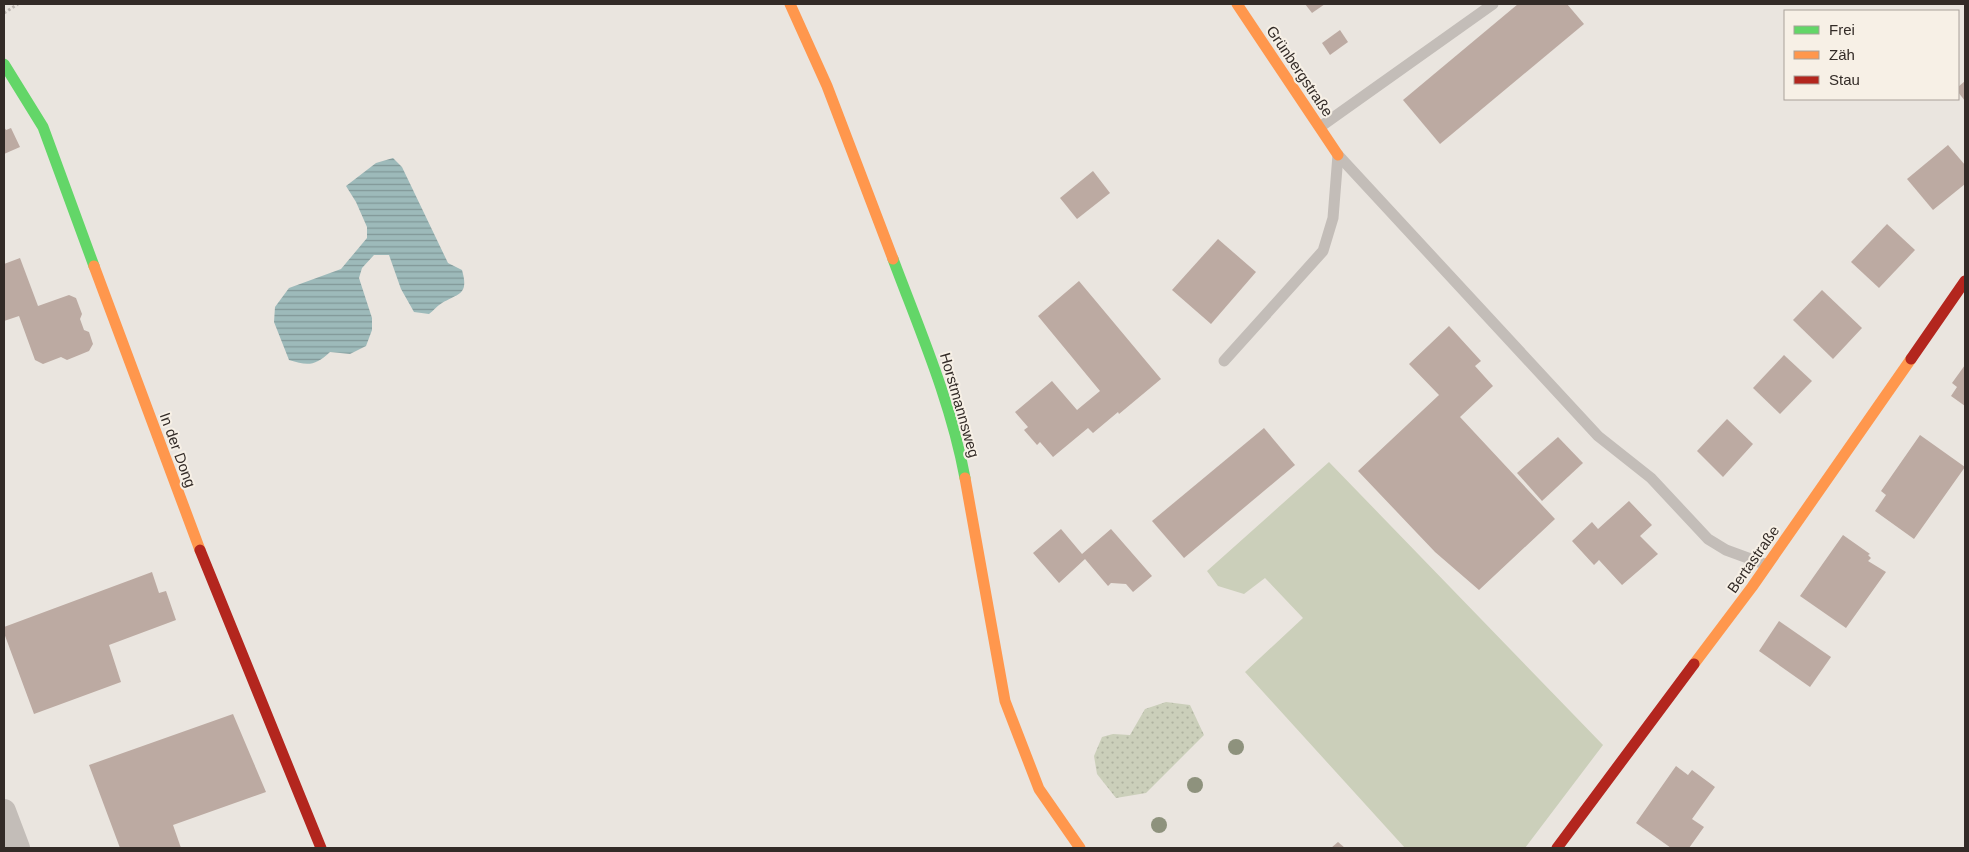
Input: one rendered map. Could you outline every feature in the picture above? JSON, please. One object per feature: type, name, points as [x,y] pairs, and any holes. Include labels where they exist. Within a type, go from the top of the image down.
[{"type":"street","name":"Horstmannsweg","points":[[790,4],[828,86],[940,382],[959,447],[1005,700],[1039,789],[1080,848]]},
{"type":"street","name":"Grünbergstraße","points":[[1237,4],[1338,155]]},
{"type":"street","name":"In der Dong","points":[[4,64],[43,127],[192,530],[321,848]]},
{"type":"street","name":"Bertastraße","points":[[1557,848],[1767,565],[1965,281]]},
{"type":"street","points":[[4,811],[18,848]]},
{"type":"lane","points":[[1320,127],[1493,4]]},
{"type":"lane","points":[[1224,361],[1323,251],[1333,218],[1338,155]]},
{"type":"lane","points":[[1338,155],[1598,436],[1651,478],[1708,538],[1726,550],[1767,565]]},
{"type":"path","points":[[4,13],[18,4]]},
{"type":"green space","points":[[1329,462],[1603,745],[1525,848],[1405,848],[1245,672],[1303,618],[1265,578],[1244,594],[1218,586],[1207,571]]},
{"type":"green space","points":[[1166,702],[1190,705],[1204,735],[1146,793],[1116,798],[1097,774],[1094,756],[1102,737],[1113,734],[1130,735],[1145,709]]},
{"type":"water","points":[[393,158],[402,167],[448,263],[462,270],[464,278],[463,289],[458,295],[440,304],[429,314],[414,312],[401,289],[389,255],[374,255],[362,268],[359,278],[372,318],[372,330],[366,346],[350,354],[330,352],[311,364],[289,360],[274,322],[275,307],[289,288],[341,269],[367,238],[367,227],[356,202],[346,186],[376,163]]},
{"type":"building","points":[[1305,4],[1325,4],[1312,13]]},
{"type":"building","points":[[1518,4],[1567,4],[1584,24],[1440,144],[1403,100]]},
{"type":"building","points":[[1340,30],[1348,42],[1330,55],[1322,43]]},
{"type":"building","points":[[1965,81],[1965,101],[1959,93],[1959,86]]},
{"type":"building","points":[[4,127],[6,130],[11,128],[20,147],[4,154]]},
{"type":"building","points":[[1948,145],[1965,165],[1965,184],[1933,210],[1907,179]]},
{"type":"building","points":[[1093,171],[1110,193],[1077,219],[1060,198]]},
{"type":"building","points":[[1887,224],[1915,250],[1879,288],[1851,262]]},
{"type":"building","points":[[1218,239],[1256,272],[1211,324],[1172,290]]},
{"type":"building","points":[[20,258],[38,306],[69,295],[76,298],[82,314],[80,319],[84,330],[89,332],[93,344],[89,351],[67,360],[61,357],[43,364],[35,360],[19,316],[4,321],[4,264]]},
{"type":"building","points":[[1079,281],[1161,379],[1093,433],[1088,428],[1053,457],[1040,442],[1037,445],[1024,430],[1028,427],[1015,412],[1052,381],[1077,410],[1100,391],[1038,316]]},
{"type":"building","points":[[1822,290],[1862,328],[1833,359],[1793,320]]},
{"type":"building","points":[[1449,326],[1481,361],[1475,366],[1493,386],[1460,417],[1555,519],[1479,590],[1435,552],[1358,471],[1439,395],[1409,364]]},
{"type":"building","points":[[1784,355],[1812,381],[1780,414],[1753,388]]},
{"type":"building","points":[[1965,365],[1965,406],[1951,396],[1957,387],[1952,383]]},
{"type":"building","points":[[1727,419],[1753,444],[1723,477],[1697,451]]},
{"type":"building","points":[[1264,428],[1295,465],[1184,558],[1152,521]]},
{"type":"building","points":[[1920,435],[1965,467],[1914,539],[1875,511],[1886,495],[1881,491]]},
{"type":"building","points":[[1558,437],[1583,463],[1542,501],[1517,473]]},
{"type":"building","points":[[1629,501],[1652,525],[1640,536],[1658,554],[1622,585],[1599,560],[1594,565],[1572,541],[1592,522],[1598,529]]},
{"type":"building","points":[[1061,529],[1082,554],[1111,529],[1152,576],[1133,592],[1126,584],[1111,583],[1108,586],[1085,559],[1059,583],[1033,553]]},
{"type":"building","points":[[1843,535],[1870,554],[1868,555],[1871,558],[1868,561],[1886,572],[1846,628],[1800,596]]},
{"type":"building","points":[[152,572],[159,593],[166,591],[176,620],[109,645],[121,682],[34,714],[4,633],[4,627]]},
{"type":"building","points":[[1779,621],[1831,657],[1810,687],[1759,651]]},
{"type":"building","points":[[233,714],[266,792],[173,825],[181,848],[120,848],[89,765]]},
{"type":"building","points":[[1676,766],[1688,775],[1692,770],[1715,787],[1692,819],[1704,827],[1689,848],[1671,848],[1636,823]]},
{"type":"building","points":[[1338,842],[1345,848],[1331,848]]},
{"type":"traffic: fast","points":[[4,64],[43,127],[94,266]]},
{"type":"traffic: fast","points":[[893,259],[943,394],[952,422],[965,478]]},
{"type":"traffic: slow","points":[[790,4],[827,86],[893,259]]},
{"type":"traffic: slow","points":[[1237,4],[1338,155]]},
{"type":"traffic: slow","points":[[94,266],[200,550]]},
{"type":"traffic: slow","points":[[1694,664],[1752,587],[1911,359]]},
{"type":"traffic: slow","points":[[965,478],[1005,701],[1039,789],[1080,848]]},
{"type":"traffic: jam","points":[[1911,359],[1965,281]]},
{"type":"traffic: jam","points":[[200,550],[321,848]]},
{"type":"traffic: jam","points":[[1557,848],[1694,664]]}]
